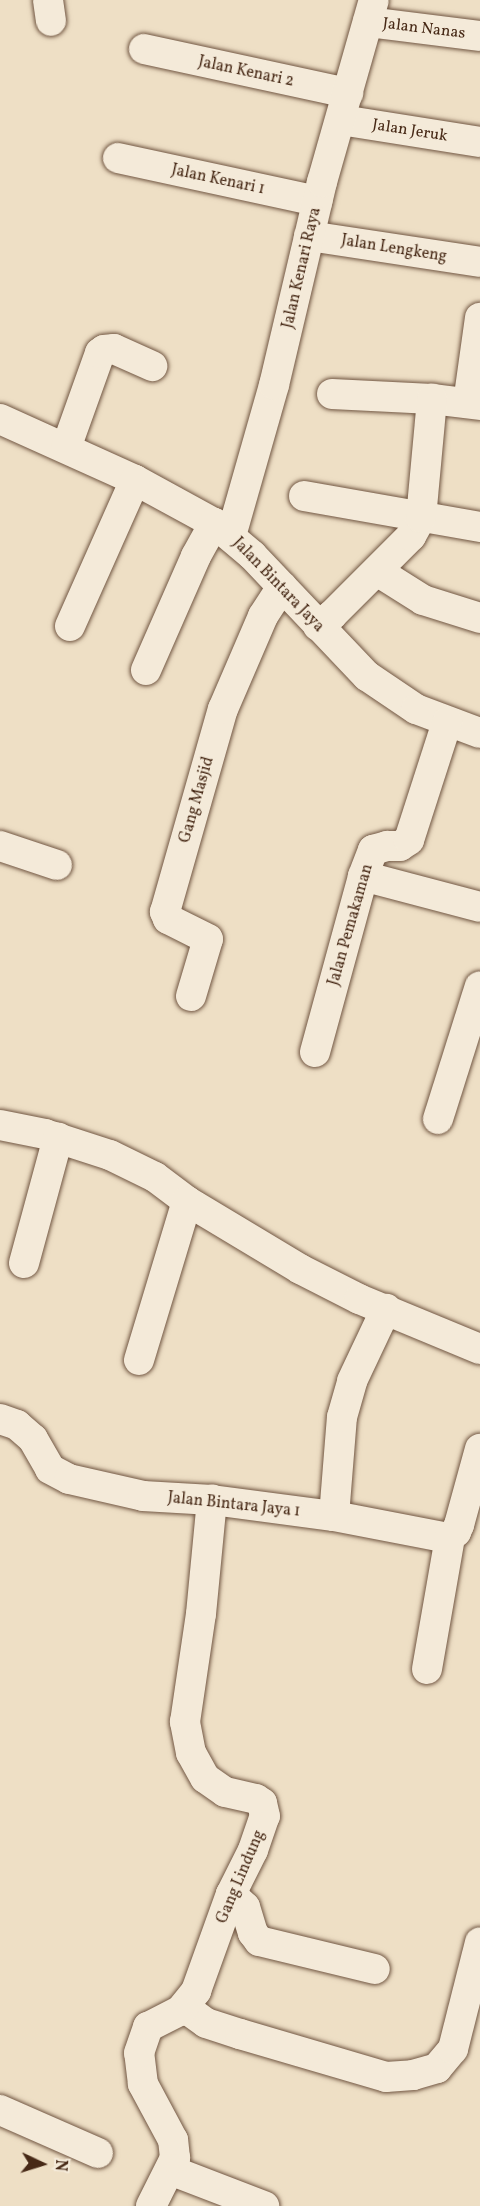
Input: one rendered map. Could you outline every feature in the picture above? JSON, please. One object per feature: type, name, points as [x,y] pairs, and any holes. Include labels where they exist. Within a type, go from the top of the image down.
[{"type":"street","name":"Jalan Nanas","points":[[371,11],[480,36]]},
{"type":"street","name":"Jalan Kenari Raya","points":[[146,670],[223,530],[259,447],[317,201],[371,11]]},
{"type":"street","name":"Jalan Kenari 2","points":[[144,49],[344,107]]},
{"type":"street","name":"Jalan Jeruk","points":[[344,107],[480,142]]},
{"type":"street","name":"Jalan Kenari 1","points":[[118,158],[317,201]]},
{"type":"street","name":"Jalan Lengkeng","points":[[309,236],[480,262]]},
{"type":"street","points":[[332,394],[432,399],[474,404],[480,318]]},
{"type":"street","points":[[66,448],[100,353],[104,350],[114,350],[152,366]]},
{"type":"street","points":[[318,626],[411,536],[421,518],[432,399]]},
{"type":"street","name":"Jalan Bintara Jaya","points":[[0,419],[135,480],[223,530],[368,676],[416,709],[480,733]]},
{"type":"street","points":[[70,626],[135,480]]},
{"type":"street","points":[[304,496],[480,527]]},
{"type":"street","points":[[377,571],[423,600],[480,618]]},
{"type":"street","name":"Gang Masjid","points":[[191,996],[208,939],[168,919],[165,912],[223,709],[263,616],[282,587]]},
{"type":"street","name":"Jalan Pemakaman","points":[[315,1052],[363,876],[373,850],[387,846],[400,846],[410,840],[447,722]]},
{"type":"street","points":[[0,846],[57,865]]},
{"type":"street","points":[[363,876],[480,907]]},
{"type":"street","points":[[438,1119],[480,986]]},
{"type":"street","points":[[0,1125],[58,1138],[110,1155],[155,1177],[187,1201],[300,1269],[480,1349]]},
{"type":"street","points":[[24,1263],[58,1138]]},
{"type":"street","points":[[139,1360],[187,1201]]},
{"type":"street","points":[[334,1516],[342,1417],[352,1382],[386,1309]]},
{"type":"street","name":"Jalan Bintara Jaya 1","points":[[0,1419],[17,1425],[33,1439],[50,1469],[69,1479],[143,1496],[212,1500],[334,1516],[450,1537]]},
{"type":"street","points":[[428,1669],[450,1537],[473,1500],[480,1449]]},
{"type":"street","name":"Gang Lindung","points":[[170,2170],[176,2158],[173,2140],[143,2084],[139,2053],[148,2027],[184,2007],[200,1983],[231,1894],[261,1829],[264,1808],[256,1799],[225,1792],[205,1778],[191,1753],[184,1722],[201,1614],[212,1500]]},
{"type":"street","points":[[231,1894],[245,1907],[253,1933],[259,1941],[375,1969]]},
{"type":"street","points":[[184,2007],[206,2022],[240,2034],[386,2077],[413,2075],[437,2068],[453,2049],[480,1942]]},
{"type":"street","points":[[0,2110],[98,2153]]},
{"type":"street","points":[[151,2206],[170,2170],[264,2206]]}]
